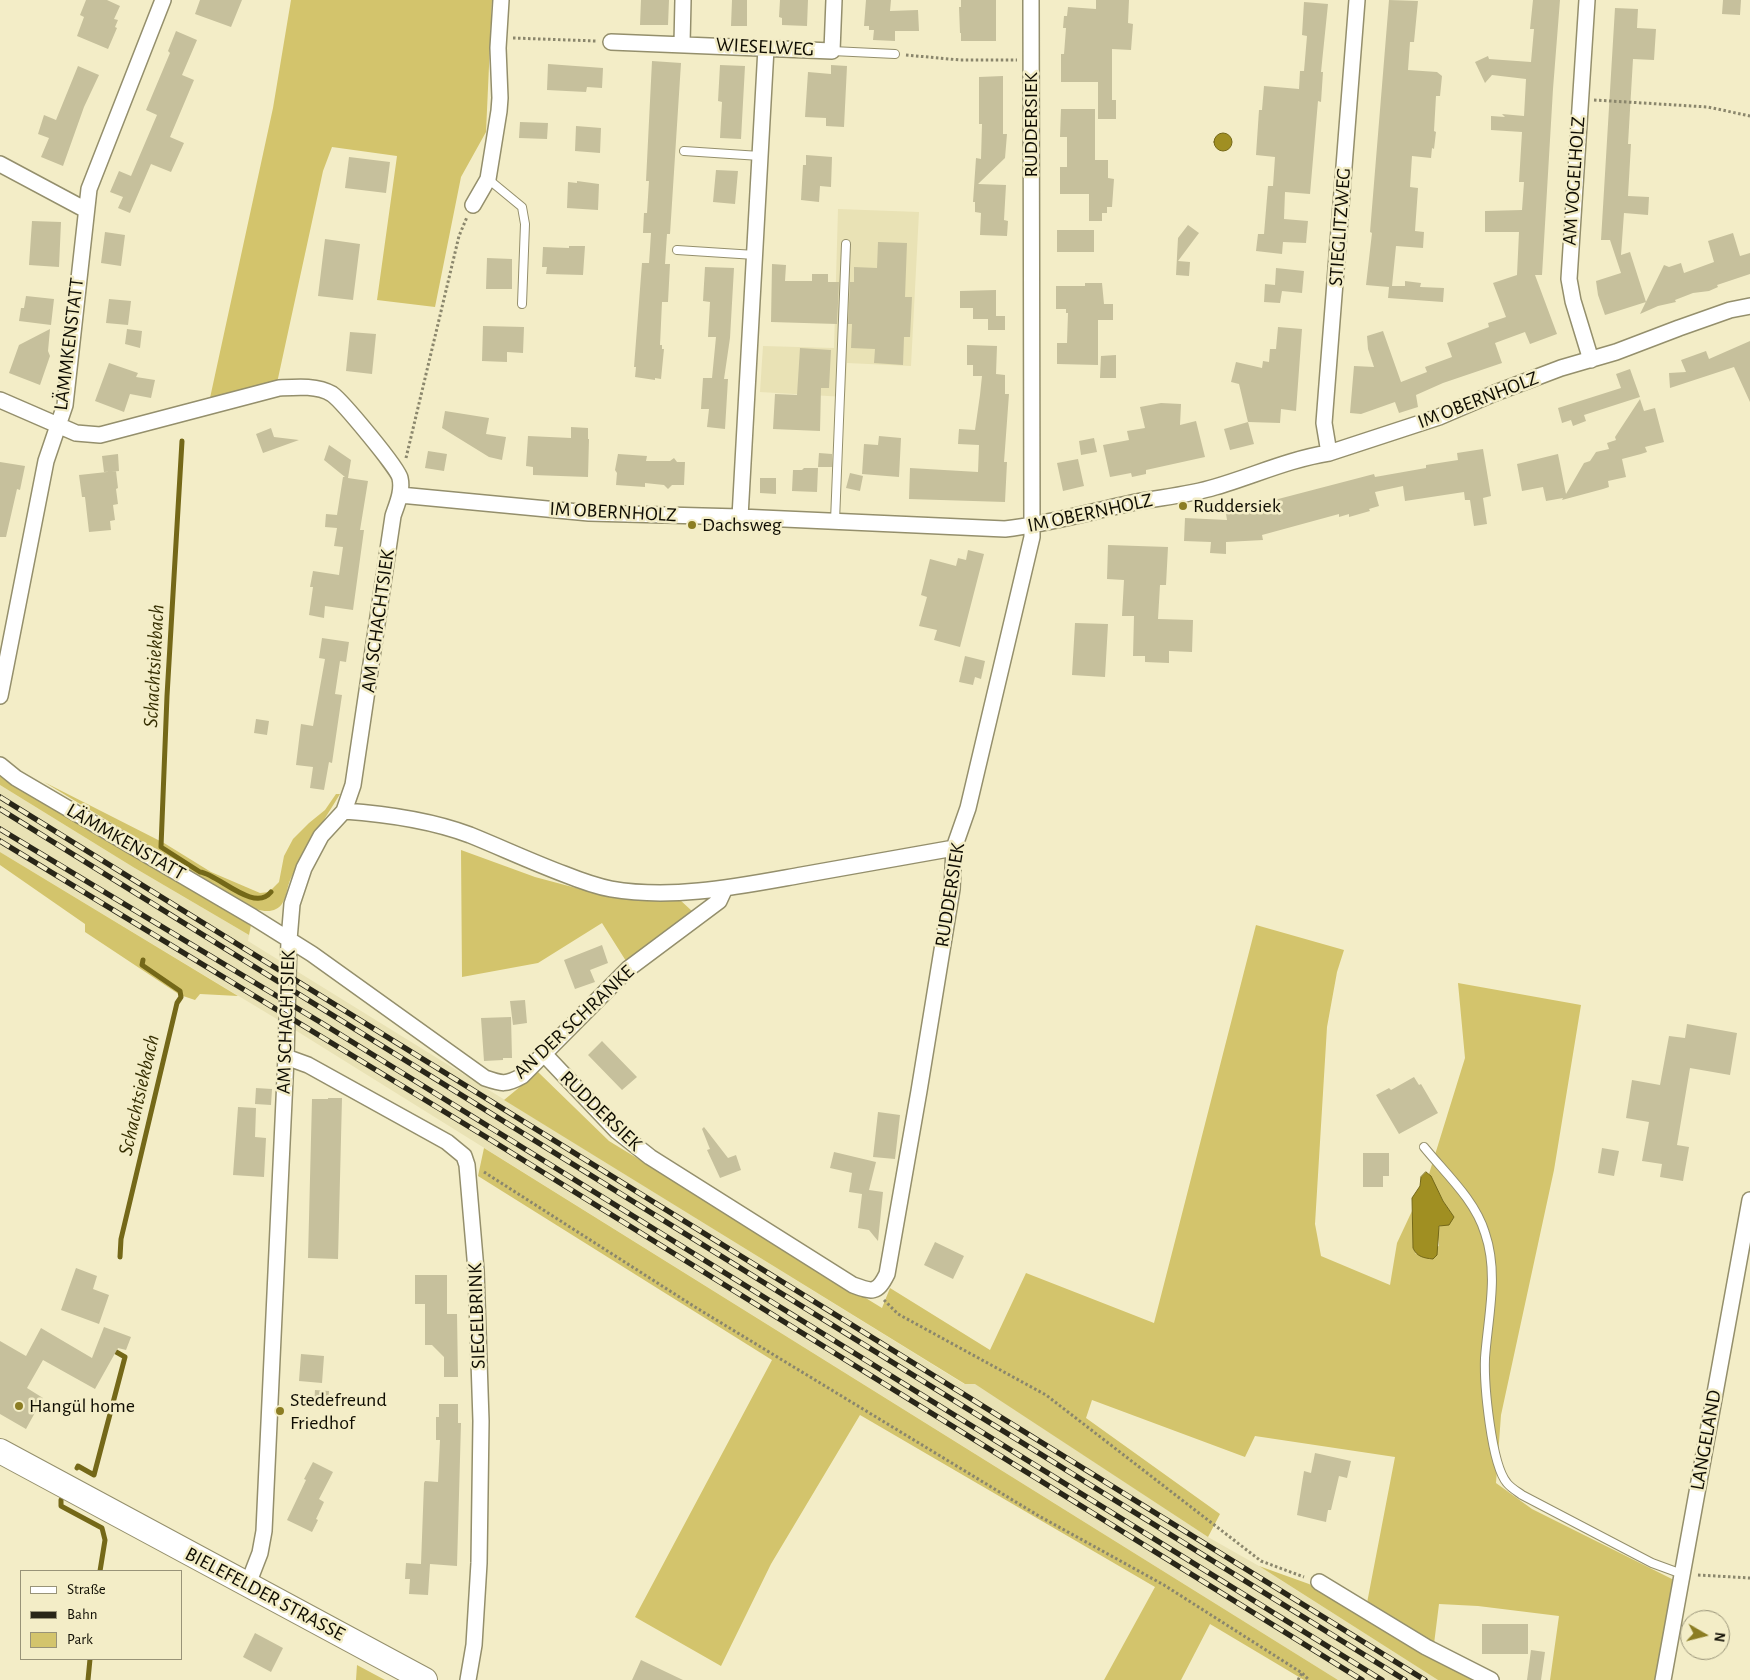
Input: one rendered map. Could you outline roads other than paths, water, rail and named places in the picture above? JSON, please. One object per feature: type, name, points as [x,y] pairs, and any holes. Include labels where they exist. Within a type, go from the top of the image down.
[{"type":"main road","name":"BIELEFELDER STRASSE","points":[[0,1451],[425,1680]]},
{"type":"street","name":"LÄMMKENSTATT","points":[[0,696],[46,461],[65,405],[89,189],[163,0]]},
{"type":"street","points":[[473,205],[488,179],[500,98],[498,48],[500,37],[500,0]]},
{"type":"street","points":[[682,44],[684,0]]},
{"type":"street","points":[[832,50],[834,0]]},
{"type":"street","name":"RUDDERSIEK","points":[[545,1055],[617,1131],[650,1157],[853,1284],[870,1291],[876,1290],[882,1284],[887,1274],[897,1219],[952,888],[954,848],[968,808],[1032,537],[1031,0]]},
{"type":"street","name":"STIEGLITZWEG","points":[[1329,453],[1324,422],[1357,0]]},
{"type":"street","name":"AM VOGELHOLZ","points":[[1587,0],[1569,279],[1573,301],[1591,360]]},
{"type":"street","name":"WIESELWEG","points":[[611,42],[832,50]]},
{"type":"street","points":[[740,517],[766,48]]},
{"type":"street","points":[[0,164],[86,210]]},
{"type":"street","name":"IM OBERNHOLZ","points":[[400,494],[589,512],[1005,529],[1032,526],[1148,500],[1191,494],[1215,488],[1439,417],[1561,368],[1636,346],[1679,328],[1722,313],[1750,306]]},
{"type":"street","name":"AM SCHACHTSIEK","points":[[58,425],[76,433],[100,435],[280,388],[302,387],[319,389],[331,394],[344,404],[400,478],[400,494],[393,516],[353,785],[344,811],[321,836],[304,868],[292,904],[264,1531],[260,1553],[248,1584]]},
{"type":"street","points":[[0,400],[58,425]]},
{"type":"street","name":"LÄMMKENSTATT","points":[[0,765],[16,778],[289,940]]},
{"type":"street","points":[[344,811],[412,819],[468,835],[584,882],[610,889],[641,892],[684,892],[725,888],[954,848]]},
{"type":"street","name":"AN DER SCHRANKE","points":[[289,940],[312,954],[485,1078],[498,1083],[508,1083],[522,1076],[545,1055],[628,969],[719,901],[725,888]]},
{"type":"street","name":"SIEGELBRINK","points":[[286,1057],[308,1065],[448,1142],[464,1156],[467,1165],[476,1270],[481,1421],[479,1563],[474,1645],[468,1680]]},
{"type":"street","name":"LANGELAND","points":[[1663,1680],[1750,1200]]},
{"type":"street","points":[[1319,1582],[1426,1647],[1491,1680]]},
{"type":"lane","name":"WIESELWEG","points":[[832,50],[895,54]]},
{"type":"lane","points":[[684,151],[760,156]]},
{"type":"lane","points":[[488,179],[522,207],[525,224],[522,304]]},
{"type":"lane","points":[[835,521],[846,244]]},
{"type":"lane","points":[[677,250],[755,256]]},
{"type":"lane","points":[[1424,1148],[1473,1206],[1485,1232],[1492,1262],[1492,1306],[1485,1359],[1486,1384],[1494,1453],[1500,1470],[1508,1484],[1522,1495],[1548,1509],[1652,1562],[1682,1574]]},
{"type":"waterway","name":"Schachtsiekbach","points":[[182,441],[167,696],[161,847],[200,872],[208,874],[236,891],[255,898],[264,897],[271,892]]},
{"type":"waterway","name":"Schachtsiekbach","points":[[120,1257],[121,1239],[177,1003],[181,997],[180,991],[142,965],[143,960]]},
{"type":"waterway","name":"Schachtsiekbach","points":[[77,1468],[78,1466],[94,1475],[125,1357],[111,1349]]},
{"type":"waterway","name":"Schachtsiekbach","points":[[61,1500],[61,1506],[102,1528],[105,1540],[100,1570]]},
{"type":"waterway","name":"Schachtsiekbach","points":[[88,1680],[90,1660]]},
{"type":"railway","points":[[0,797],[1425,1680]]},
{"type":"railway","points":[[0,809],[1405,1680]]},
{"type":"railway","points":[[0,829],[320,1022],[1382,1680]]},
{"type":"railway","points":[[0,841],[486,1137],[1362,1680]]},
{"type":"place","name":"Ruddersiek","points":[[1183,506]]},
{"type":"place","name":"Dachsweg","points":[[692,525]]},
{"type":"place","name":"Hangül home","points":[[19,1406]]},
{"type":"place","name":"Stedefreund Friedhof","points":[[280,1411]]}]
